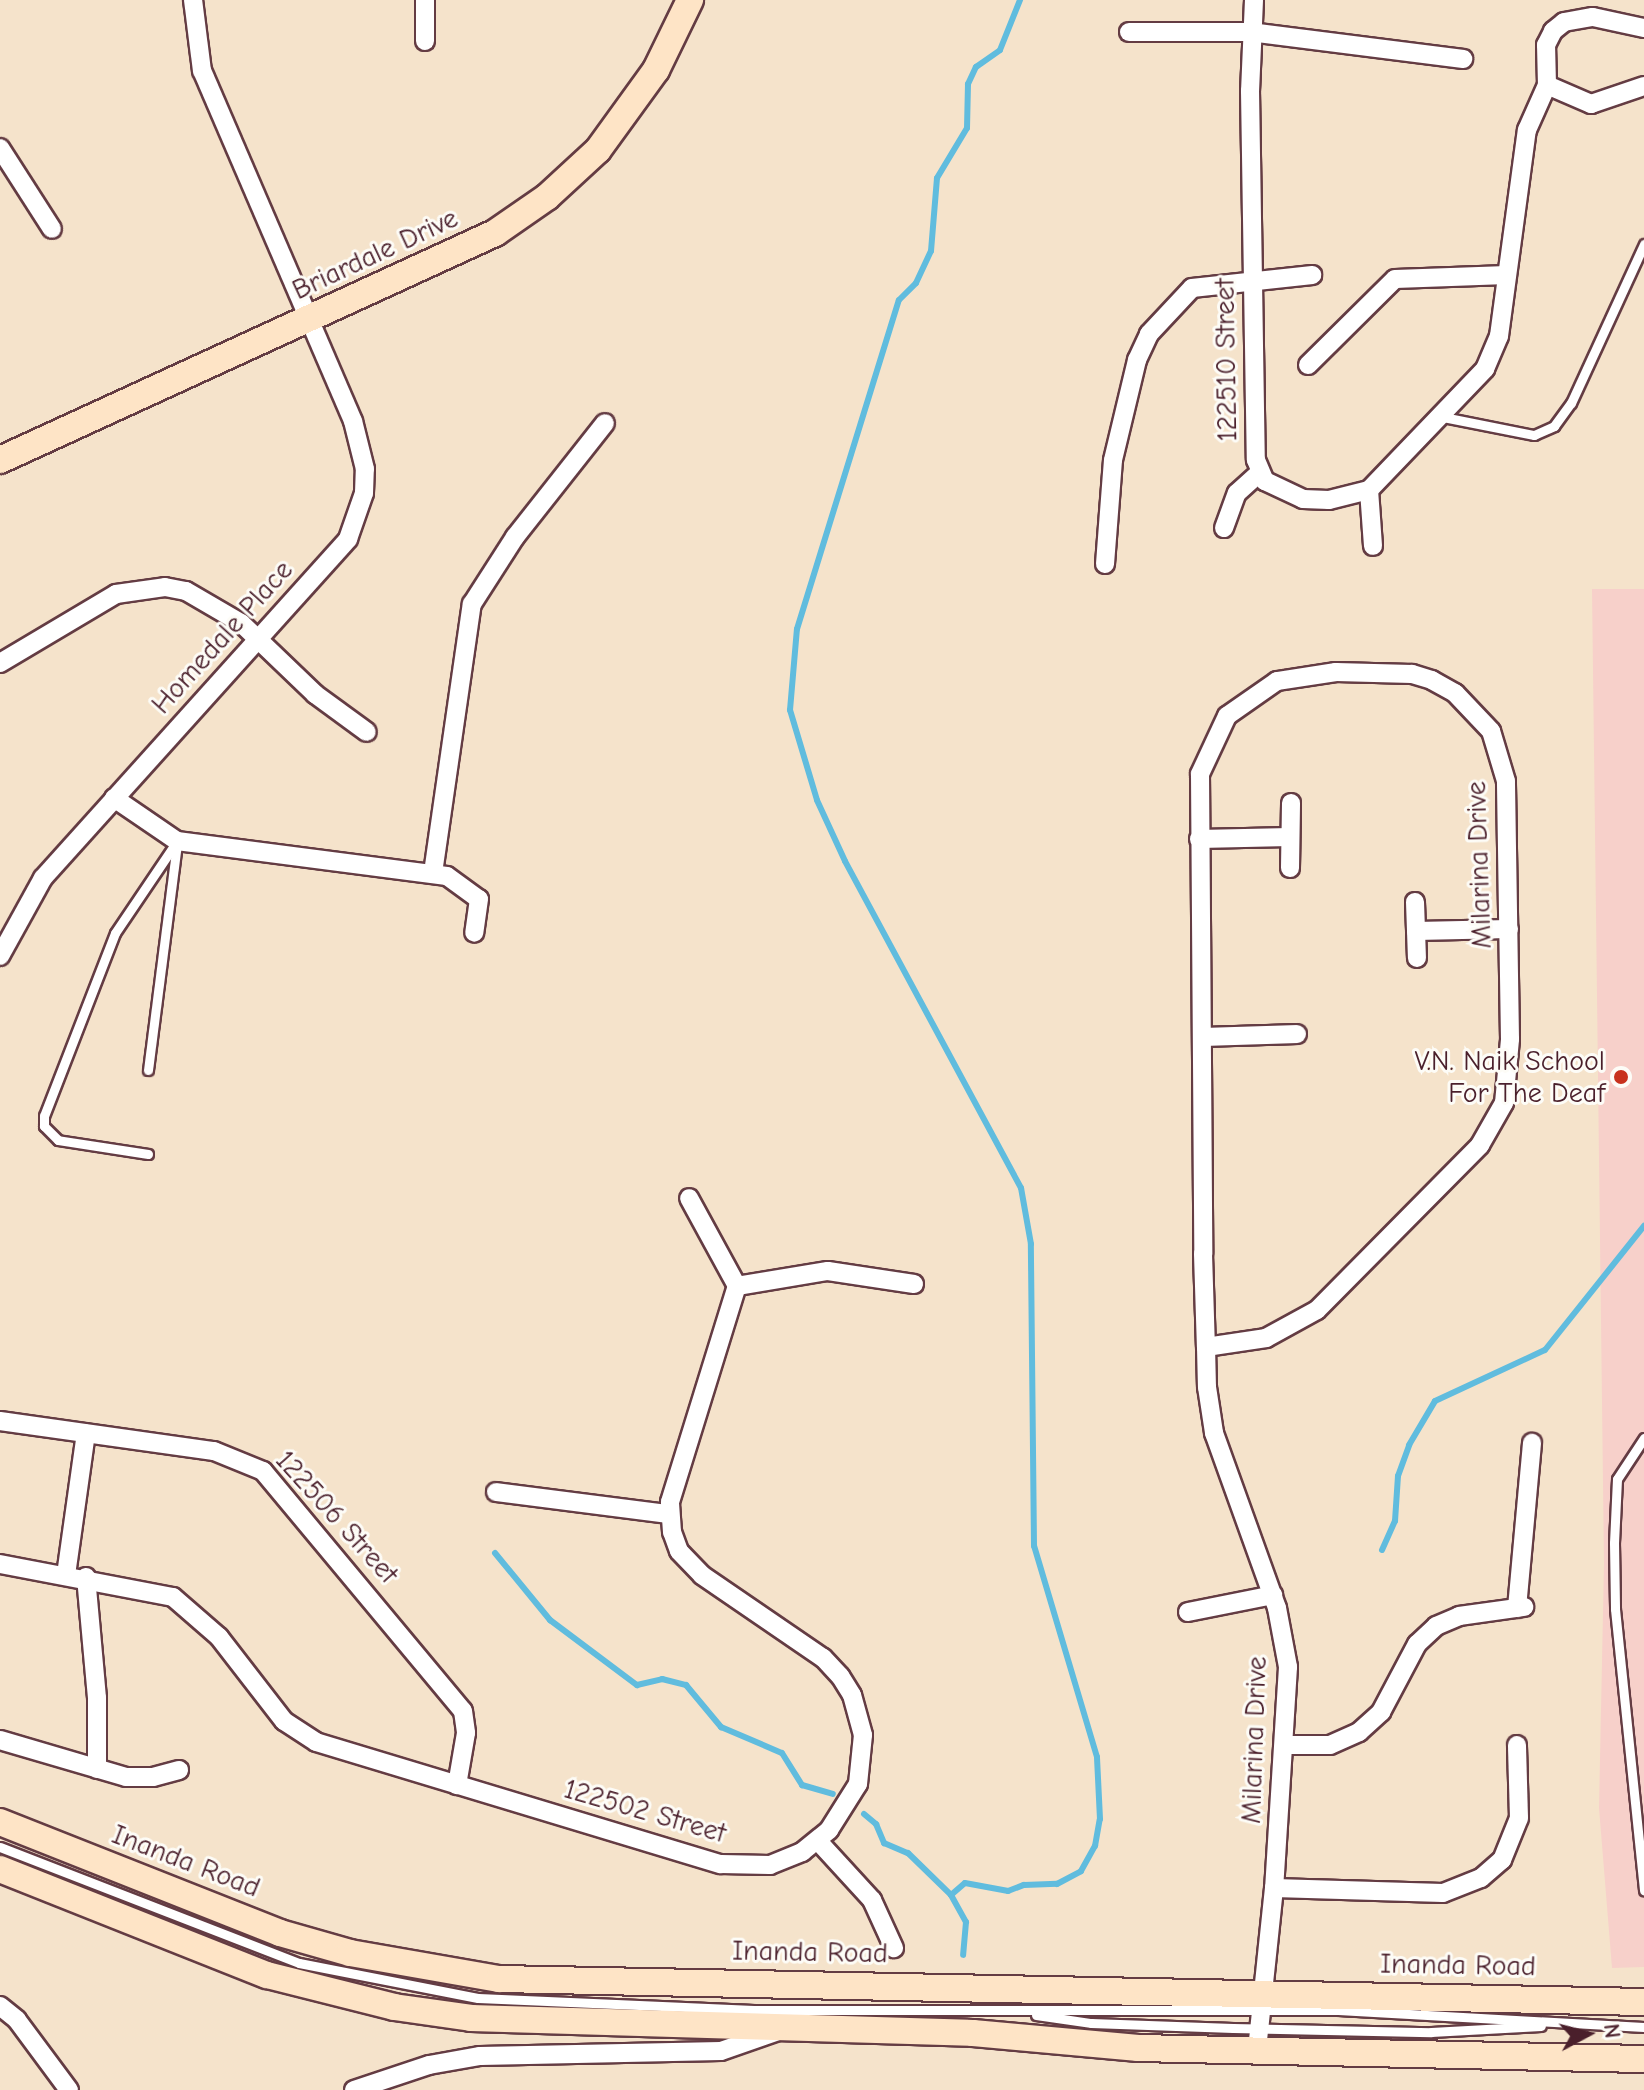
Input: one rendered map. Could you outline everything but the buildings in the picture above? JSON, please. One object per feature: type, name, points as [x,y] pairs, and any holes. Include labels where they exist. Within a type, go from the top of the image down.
[{"type":"street","name":"Homedale Place","points":[[0,956],[43,878],[348,539],[364,493],[361,446],[311,320],[202,71],[193,0]]},
{"type":"street","points":[[425,0],[425,41]]},
{"type":"street","name":"Briardale Drive","points":[[0,460],[495,233],[547,197],[588,160],[632,108],[690,0]]},
{"type":"street","name":"122510 Street","points":[[1254,0],[1250,32],[1253,280],[1260,472],[1275,489],[1303,499],[1329,500],[1369,490]]},
{"type":"street","points":[[1373,546],[1369,490],[1443,417],[1494,352],[1527,130],[1547,85],[1546,45],[1564,22],[1609,18],[1644,28]]},
{"type":"street","points":[[1129,32],[1250,32],[1463,59]]},
{"type":"street","points":[[1547,85],[1591,104],[1644,86]]},
{"type":"street","points":[[0,148],[52,229]]},
{"type":"street","points":[[1105,564],[1113,460],[1133,372],[1149,334],[1192,288],[1312,275]]},
{"type":"street","points":[[1308,365],[1387,284],[1408,278],[1507,275]]},
{"type":"street","points":[[433,873],[472,604],[515,537],[605,423]]},
{"type":"street","points":[[1224,528],[1237,493],[1260,472]]},
{"type":"street","points":[[0,663],[100,600],[143,588],[186,591],[259,639],[315,694],[367,732]]},
{"type":"street","name":"Milarina Drive","points":[[1206,1347],[1266,1338],[1317,1310],[1496,1124],[1509,1077],[1506,781],[1501,752],[1477,712],[1455,693],[1422,677],[1295,675],[1255,692],[1227,716],[1206,751],[1200,774],[1206,1347],[1214,1433],[1273,1595],[1288,1667],[1274,1888],[1259,2040]]},
{"type":"street","points":[[114,798],[177,841],[433,873],[462,881],[479,899],[474,933]]},
{"type":"street","points":[[1290,868],[1291,803]]},
{"type":"street","points":[[1199,839],[1290,837]]},
{"type":"street","points":[[1415,902],[1417,958]]},
{"type":"street","points":[[1416,931],[1509,929]]},
{"type":"street","points":[[1204,1037],[1297,1034]]},
{"type":"street","points":[[496,1492],[668,1514],[737,1286],[689,1198]]},
{"type":"street","points":[[737,1286],[828,1271],[914,1284]]},
{"type":"street","name":"122506 Street","points":[[0,1421],[231,1455],[263,1471],[281,1488],[463,1711],[466,1733],[457,1785]]},
{"type":"street","points":[[66,1575],[86,1433]]},
{"type":"street","points":[[1285,1745],[1330,1745],[1359,1732],[1381,1712],[1417,1644],[1436,1626],[1459,1616],[1520,1608],[1532,1443]]},
{"type":"street","name":"122502 Street","points":[[0,1564],[155,1590],[184,1603],[219,1637],[296,1732],[457,1785],[721,1864],[770,1865],[818,1841],[843,1812],[863,1767],[863,1735],[852,1695],[823,1658],[689,1563],[668,1514]]},
{"type":"street","points":[[86,1577],[97,1698],[97,1769]]},
{"type":"street","points":[[1188,1612],[1273,1595]]},
{"type":"street","points":[[0,1740],[135,1778],[179,1770]]},
{"type":"street","points":[[1274,1888],[1443,1893],[1481,1878],[1502,1860],[1519,1818],[1517,1745]]},
{"type":"street","name":"Inanda Road","points":[[0,1822],[280,1933],[350,1953],[485,1977],[1264,2000],[1644,2002]]},
{"type":"street","points":[[818,1841],[872,1900],[894,1948]]},
{"type":"street","points":[[0,1869],[267,1975],[394,2007],[565,2024],[973,2033],[1138,2048],[1259,2040],[1644,2059]]},
{"type":"street","points":[[0,2006],[17,2020],[69,2090]]},
{"type":"street","points":[[354,2090],[429,2065],[480,2056],[721,2051],[782,2029]]},
{"type":"lane","points":[[1443,417],[1534,435],[1554,426],[1571,403],[1644,244]]},
{"type":"lane","points":[[148,1070],[177,841]]},
{"type":"lane","points":[[148,1154],[58,1140],[44,1126],[44,1116],[115,933],[177,841]]},
{"type":"lane","points":[[1644,1438],[1617,1479],[1614,1543],[1615,1609],[1644,1891]]},
{"type":"lane","points":[[0,1847],[299,1963],[421,1990],[606,2006],[1021,2012],[1090,2006],[1264,2000],[1472,2014],[1566,2024],[1644,2027]]},
{"type":"lane","points":[[1021,2012],[1091,2023],[1259,2040],[1566,2024]]},
{"type":"shaded area","name":"V.N. Naik School For The Deaf","points":[[1592,589],[1644,589],[1644,1967],[1612,1968],[1599,1808],[1604,1564]]},
{"type":"waterway","points":[[951,1895],[965,1883],[1008,1891],[1024,1885],[1057,1884],[1081,1871],[1095,1846],[1100,1819],[1097,1757],[1034,1546],[1031,1244],[1021,1188],[845,861],[817,800],[790,710],[797,629],[899,300],[916,283],[931,251],[937,178],[967,128],[968,84],[976,67],[1000,50],[1020,0]]},
{"type":"waterway","points":[[1382,1550],[1395,1521],[1398,1476],[1409,1445],[1435,1401],[1545,1350],[1644,1226]]},
{"type":"waterway","points":[[495,1553],[550,1620],[637,1685],[662,1679],[686,1685],[721,1727],[782,1753],[802,1785],[833,1794]]},
{"type":"waterway","points":[[864,1814],[876,1824],[884,1843],[908,1853],[951,1895],[966,1922],[963,1955]]},
{"type":"place","name":"V.N. Naik School For The Deaf","points":[[1621,1077]]}]
